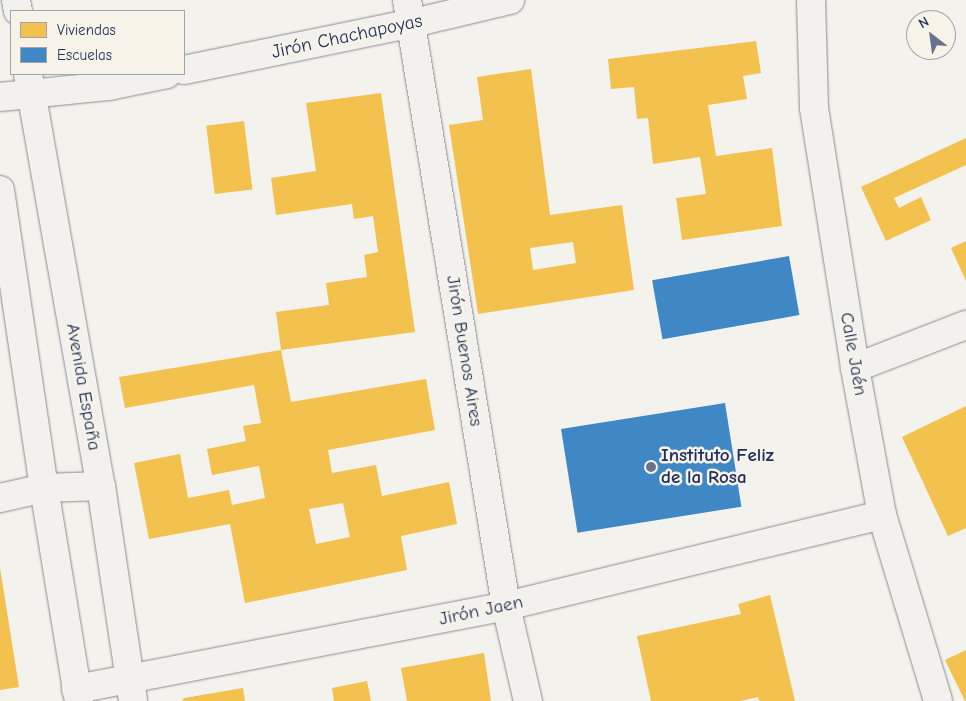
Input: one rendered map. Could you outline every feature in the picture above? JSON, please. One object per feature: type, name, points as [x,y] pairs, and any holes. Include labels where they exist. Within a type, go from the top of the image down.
[{"type":"street","name":"Jirón Chachapoyas","points":[[185,70],[408,12],[510,0]]},
{"type":"street","name":"Calle Jaén","points":[[811,0],[814,108],[855,368],[882,515],[938,701]]},
{"type":"street","name":"Jirón Buenos Aires","points":[[408,12],[506,606],[528,701]]},
{"type":"street","points":[[0,97],[29,84],[109,86],[162,75]]},
{"type":"street","name":"Avenida España","points":[[29,84],[100,486],[130,690]]},
{"type":"street","points":[[0,190],[44,488],[78,695]]},
{"type":"street","points":[[855,368],[966,325]]},
{"type":"street","points":[[0,498],[44,488],[100,486]]},
{"type":"street","name":"Jirón Jaen","points":[[78,695],[130,690],[506,606],[882,515]]},
{"type":"building: Viviendas","points":[[756,41],[761,73],[743,76],[747,99],[708,105],[716,156],[772,148],[782,226],[682,240],[676,198],[706,194],[700,157],[653,164],[648,118],[637,119],[634,87],[611,89],[608,59]]},
{"type":"building: Viviendas","points":[[531,69],[550,215],[622,205],[634,290],[478,314],[449,125],[483,120],[477,77]],"holes":[[[573,242],[576,263],[533,270],[530,248]]]},
{"type":"building: Viviendas","points":[[381,93],[415,332],[281,350],[276,312],[329,305],[326,283],[367,277],[364,255],[378,252],[373,216],[354,219],[352,204],[276,215],[271,178],[316,171],[306,103]]},
{"type":"building: Viviendas","points":[[244,121],[252,189],[215,194],[206,126]]},
{"type":"building: Viviendas","points":[[966,138],[966,165],[894,198],[899,208],[921,197],[931,220],[886,241],[861,187]]},
{"type":"building: Viviendas","points":[[966,241],[966,281],[951,248]]},
{"type":"building: Viviendas","points":[[281,350],[291,402],[426,379],[435,430],[328,450],[332,473],[376,465],[382,496],[449,482],[457,524],[401,536],[407,570],[245,603],[230,524],[149,539],[134,463],[180,454],[188,498],[229,490],[232,505],[265,498],[259,466],[212,475],[207,449],[246,441],[243,426],[261,423],[254,385],[125,408],[119,377]],"holes":[[[343,503],[350,537],[316,544],[309,509]]]},
{"type":"building: Viviendas","points":[[966,406],[966,528],[948,536],[902,437]]},
{"type":"building: Viviendas","points":[[0,568],[19,687],[0,690]]},
{"type":"building: Viviendas","points":[[770,595],[795,701],[759,701],[758,697],[740,701],[651,701],[637,636],[741,614],[738,604]]},
{"type":"building: Viviendas","points":[[966,650],[966,701],[965,701],[945,660]]},
{"type":"building: Viviendas","points":[[484,653],[491,701],[407,701],[401,668]]},
{"type":"building: Viviendas","points":[[367,681],[371,701],[334,701],[332,688]]},
{"type":"building: Viviendas","points":[[243,688],[245,701],[182,701],[184,698]]},
{"type":"building: Escuelas","points":[[789,256],[799,315],[663,339],[652,280]]},
{"type":"building: Escuelas","name":"Instituto Feliz de la Rosa","points":[[725,403],[741,507],[577,533],[561,429]]},
{"type":"place","name":"Instituto Feliz de la Rosa","points":[[651,467]]}]
